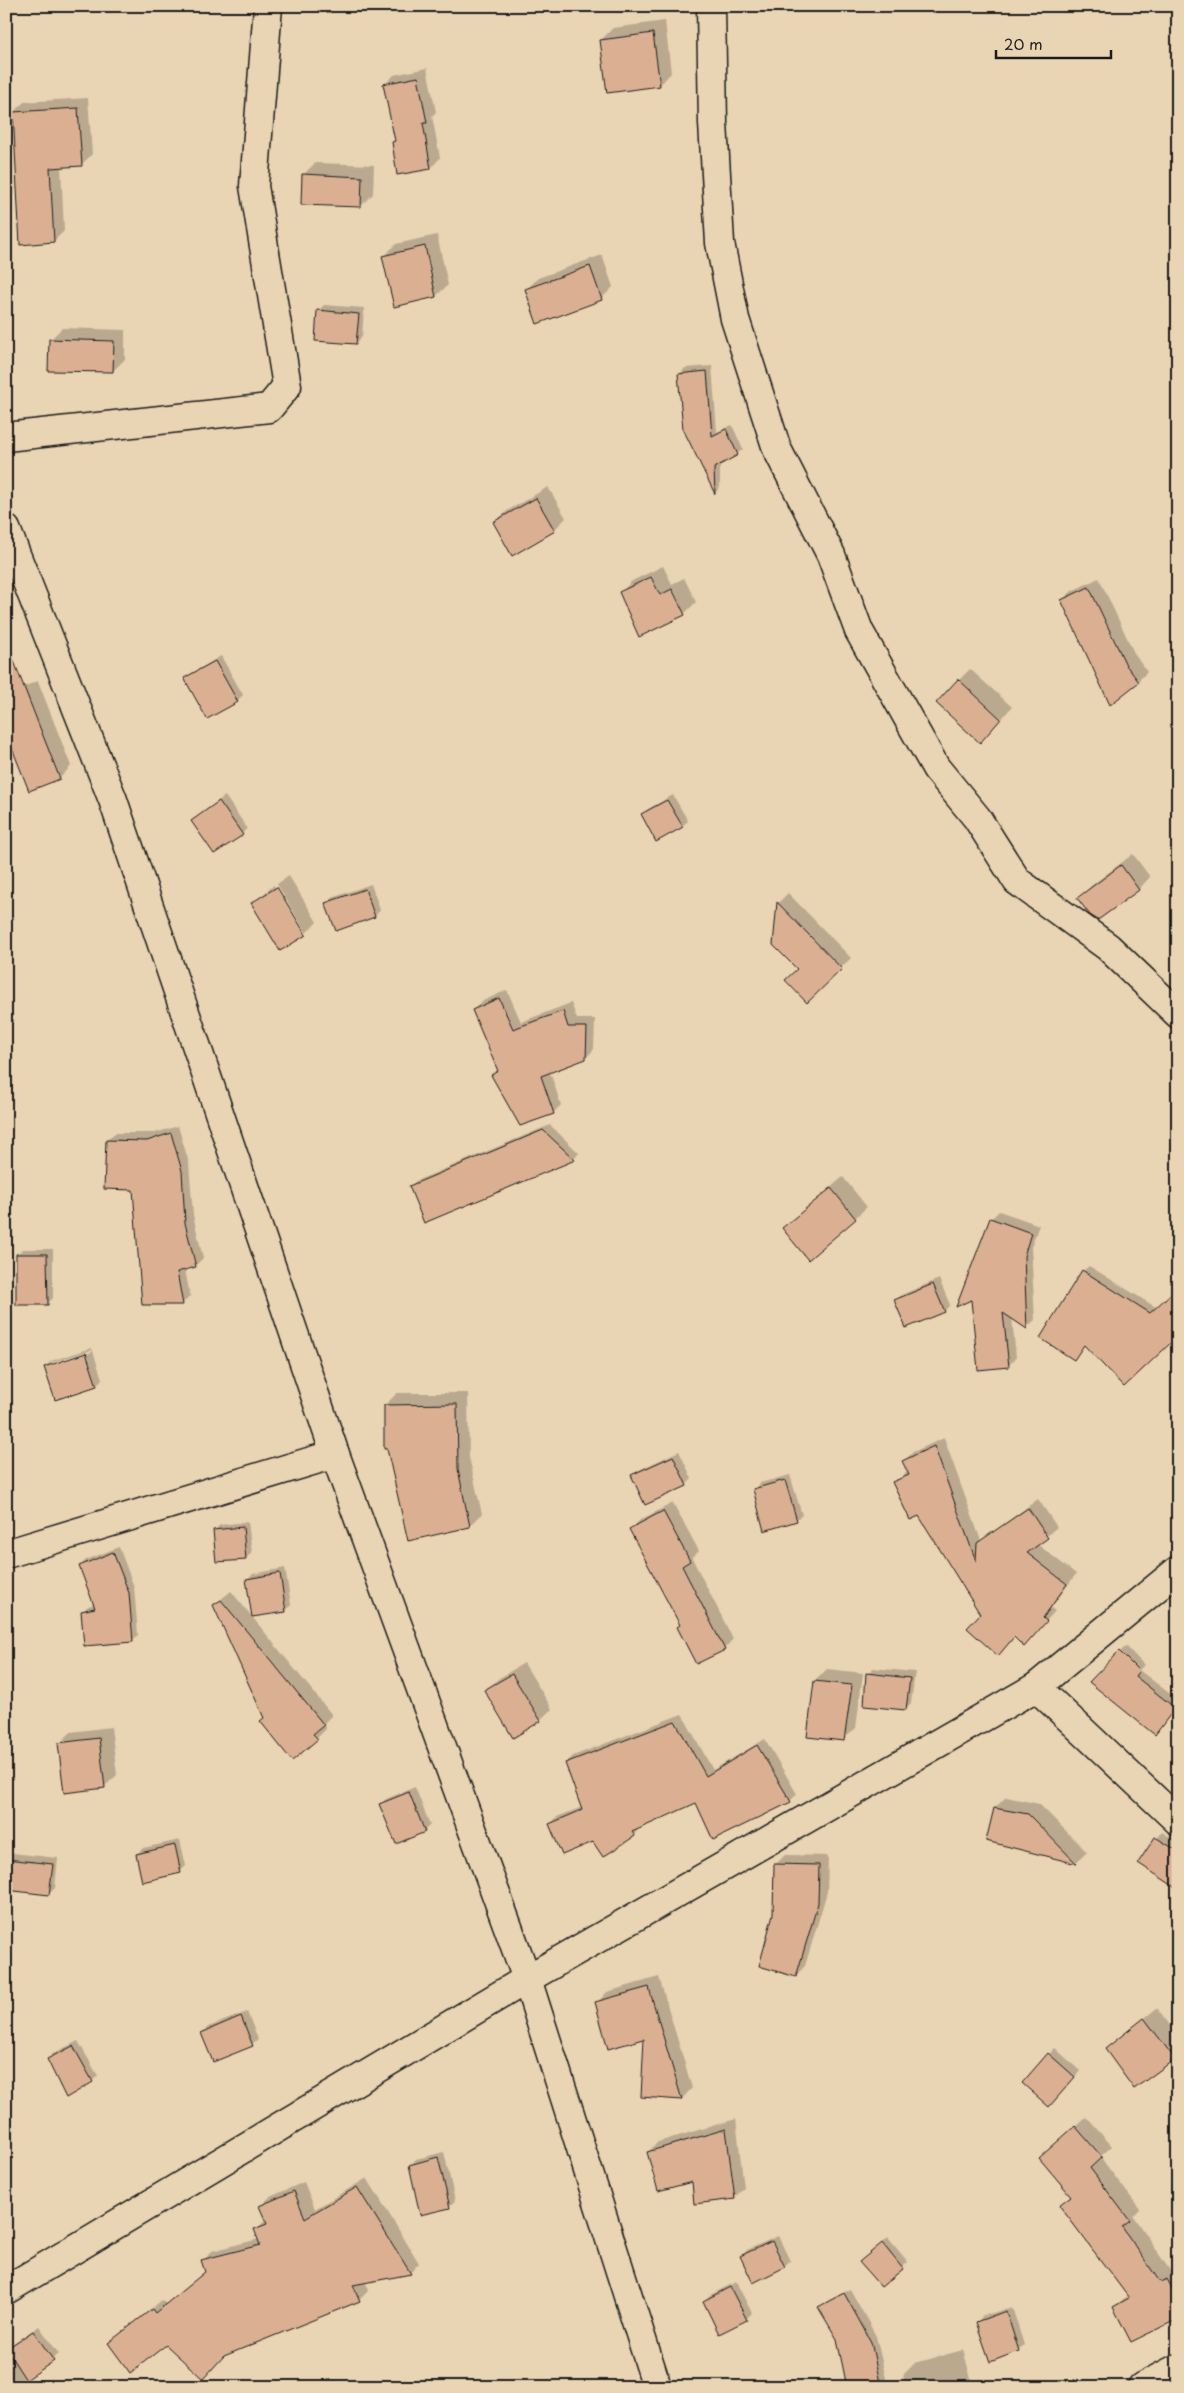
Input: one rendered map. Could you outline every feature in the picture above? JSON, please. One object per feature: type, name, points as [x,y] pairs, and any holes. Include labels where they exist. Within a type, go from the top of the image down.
[{"type":"street","points":[[6,437],[269,408],[287,386],[254,186],[268,6]]},
{"type":"street","points":[[711,6],[720,243],[734,319],[777,449],[831,555],[859,631],[936,768],[977,818],[1018,882],[1108,947],[1178,1014]]},
{"type":"street","points":[[6,529],[113,800],[335,1454],[527,1979],[657,2387]]},
{"type":"street","points":[[6,1554],[335,1454]]},
{"type":"street","points":[[6,2290],[527,1979],[1036,1687],[1178,1570]]},
{"type":"street","points":[[1036,1687],[1178,1821]]},
{"type":"street","points":[[1142,2387],[1178,2368]]},
{"type":"building","points":[[653,33],[660,86],[607,93],[600,40]]},
{"type":"building","points":[[418,77],[427,123],[423,123],[431,169],[397,175],[392,142],[395,141],[383,84]]},
{"type":"building","points":[[78,108],[82,166],[50,168],[54,242],[20,245],[13,112]]},
{"type":"building","points":[[302,174],[362,177],[361,207],[301,205]]},
{"type":"building","points":[[425,246],[436,297],[394,307],[382,256]]},
{"type":"building","points":[[590,266],[602,300],[537,324],[525,289]]},
{"type":"building","points":[[317,310],[359,314],[356,344],[315,341]]},
{"type":"building","points":[[49,339],[114,341],[113,372],[48,371]]},
{"type":"building","points":[[707,371],[712,436],[726,429],[738,455],[714,468],[715,494],[683,429],[678,374]]},
{"type":"building","points":[[536,498],[555,531],[512,556],[493,522]]},
{"type":"building","points":[[651,577],[660,595],[672,589],[685,615],[639,637],[619,592]]},
{"type":"building","points":[[1089,587],[1126,665],[1139,682],[1110,705],[1061,600]]},
{"type":"building","points":[[6,646],[8,646],[60,779],[29,791],[6,733]]},
{"type":"building","points":[[215,661],[238,702],[207,719],[184,678]]},
{"type":"building","points":[[958,679],[1001,719],[980,743],[936,703]]},
{"type":"building","points":[[667,800],[683,827],[656,842],[641,814]]},
{"type":"building","points":[[219,801],[243,835],[214,854],[191,821]]},
{"type":"building","points":[[1121,865],[1139,890],[1098,920],[1090,915],[1077,898]]},
{"type":"building","points":[[277,887],[306,935],[280,951],[251,903]]},
{"type":"building","points":[[365,889],[375,917],[336,931],[325,903]]},
{"type":"building","points":[[777,902],[842,969],[807,1003],[785,980],[797,969],[773,945]]},
{"type":"building","points":[[499,998],[513,1029],[563,1011],[568,1027],[587,1027],[586,1059],[541,1076],[554,1114],[520,1126],[491,1075],[498,1071],[472,1010]]},
{"type":"building","points":[[543,1130],[575,1160],[424,1223],[409,1186]]},
{"type":"building","points":[[171,1133],[182,1171],[185,1223],[196,1267],[177,1272],[183,1305],[142,1305],[133,1190],[104,1189],[106,1140],[147,1141]]},
{"type":"building","points":[[831,1188],[856,1219],[808,1260],[782,1228]]},
{"type":"building","points":[[990,1218],[1031,1233],[1024,1256],[1027,1329],[1003,1313],[1009,1367],[978,1370],[971,1300],[956,1307]]},
{"type":"building","points":[[16,1254],[47,1254],[48,1305],[16,1305]]},
{"type":"building","points":[[1082,1270],[1150,1313],[1178,1287],[1178,1336],[1124,1387],[1084,1345],[1074,1360],[1040,1338]]},
{"type":"building","points":[[933,1284],[945,1312],[906,1328],[894,1300]]},
{"type":"building","points":[[86,1353],[97,1386],[55,1400],[44,1367]]},
{"type":"building","points":[[457,1404],[458,1469],[470,1527],[408,1541],[387,1449],[384,1449],[384,1405]]},
{"type":"building","points":[[934,1446],[976,1561],[977,1543],[1028,1508],[1048,1538],[1027,1553],[1067,1584],[1043,1618],[1047,1621],[1024,1647],[1014,1637],[998,1656],[967,1628],[980,1614],[919,1516],[910,1520],[892,1482],[909,1475],[902,1461]]},
{"type":"building","points":[[673,1456],[687,1486],[645,1505],[631,1475]]},
{"type":"building","points":[[785,1480],[797,1521],[764,1531],[753,1489]]},
{"type":"building","points":[[663,1511],[690,1561],[682,1566],[725,1650],[696,1664],[677,1627],[680,1625],[629,1529]]},
{"type":"building","points":[[243,1527],[246,1560],[216,1562],[213,1530]]},
{"type":"building","points":[[113,1552],[129,1593],[133,1642],[84,1646],[81,1611],[95,1608],[79,1566]]},
{"type":"building","points":[[280,1573],[286,1612],[252,1617],[246,1579]]},
{"type":"building","points":[[221,1600],[324,1725],[313,1734],[318,1739],[292,1761],[260,1721],[264,1718],[213,1605]]},
{"type":"building","points":[[1119,1651],[1139,1671],[1135,1676],[1175,1708],[1155,1735],[1089,1682]]},
{"type":"building","points":[[866,1673],[910,1678],[906,1710],[864,1706]]},
{"type":"building","points":[[512,1674],[541,1721],[513,1738],[484,1690]]},
{"type":"building","points":[[814,1681],[852,1685],[844,1741],[807,1737]]},
{"type":"building","points":[[675,1721],[706,1776],[757,1745],[791,1802],[713,1840],[696,1803],[632,1832],[635,1836],[603,1857],[593,1842],[562,1855],[549,1824],[582,1810],[565,1763]]},
{"type":"building","points":[[99,1738],[105,1788],[64,1793],[58,1743]]},
{"type":"building","points":[[409,1792],[425,1832],[396,1844],[379,1804]]},
{"type":"building","points":[[994,1808],[1028,1814],[1077,1864],[986,1841]]},
{"type":"building","points":[[1155,1837],[1178,1851],[1178,1889],[1138,1863]]},
{"type":"building","points":[[175,1845],[181,1873],[142,1882],[136,1854]]},
{"type":"building","points":[[6,1859],[53,1864],[49,1895],[6,1890]]},
{"type":"building","points":[[774,1864],[819,1865],[818,1903],[796,1977],[759,1966],[773,1914]]},
{"type":"building","points":[[649,1987],[682,2100],[641,2097],[644,2039],[608,2049],[595,2002]]},
{"type":"building","points":[[241,2016],[253,2046],[213,2062],[201,2033]]},
{"type":"building","points":[[1144,2018],[1175,2059],[1134,2089],[1105,2049]]},
{"type":"building","points":[[73,2046],[93,2082],[66,2098],[47,2059]]},
{"type":"building","points":[[1048,2053],[1075,2077],[1049,2107],[1022,2083]]},
{"type":"building","points":[[1075,2126],[1102,2157],[1090,2168],[1130,2221],[1122,2227],[1160,2282],[1167,2279],[1178,2299],[1178,2319],[1131,2342],[1113,2307],[1129,2298],[1059,2205],[1071,2196],[1039,2158]]},
{"type":"building","points":[[726,2129],[735,2199],[694,2204],[692,2182],[658,2191],[647,2152]]},
{"type":"building","points":[[438,2157],[450,2208],[420,2215],[409,2165]]},
{"type":"building","points":[[357,2187],[411,2274],[353,2285],[360,2301],[224,2356],[203,2379],[166,2345],[130,2373],[108,2343],[152,2309],[155,2313],[205,2272],[201,2260],[260,2245],[254,2229],[267,2224],[259,2206],[294,2191],[305,2218]]},
{"type":"building","points":[[772,2241],[785,2267],[753,2283],[740,2256]]},
{"type":"building","points":[[882,2243],[903,2269],[881,2287],[859,2262]]},
{"type":"building","points":[[730,2287],[747,2320],[719,2334],[703,2301]]},
{"type":"building","points":[[844,2293],[871,2342],[881,2387],[847,2387],[837,2339],[818,2307]]},
{"type":"building","points":[[1006,2311],[1019,2351],[990,2362],[976,2322]]},
{"type":"building","points":[[33,2331],[54,2361],[26,2380],[6,2349]]}]
